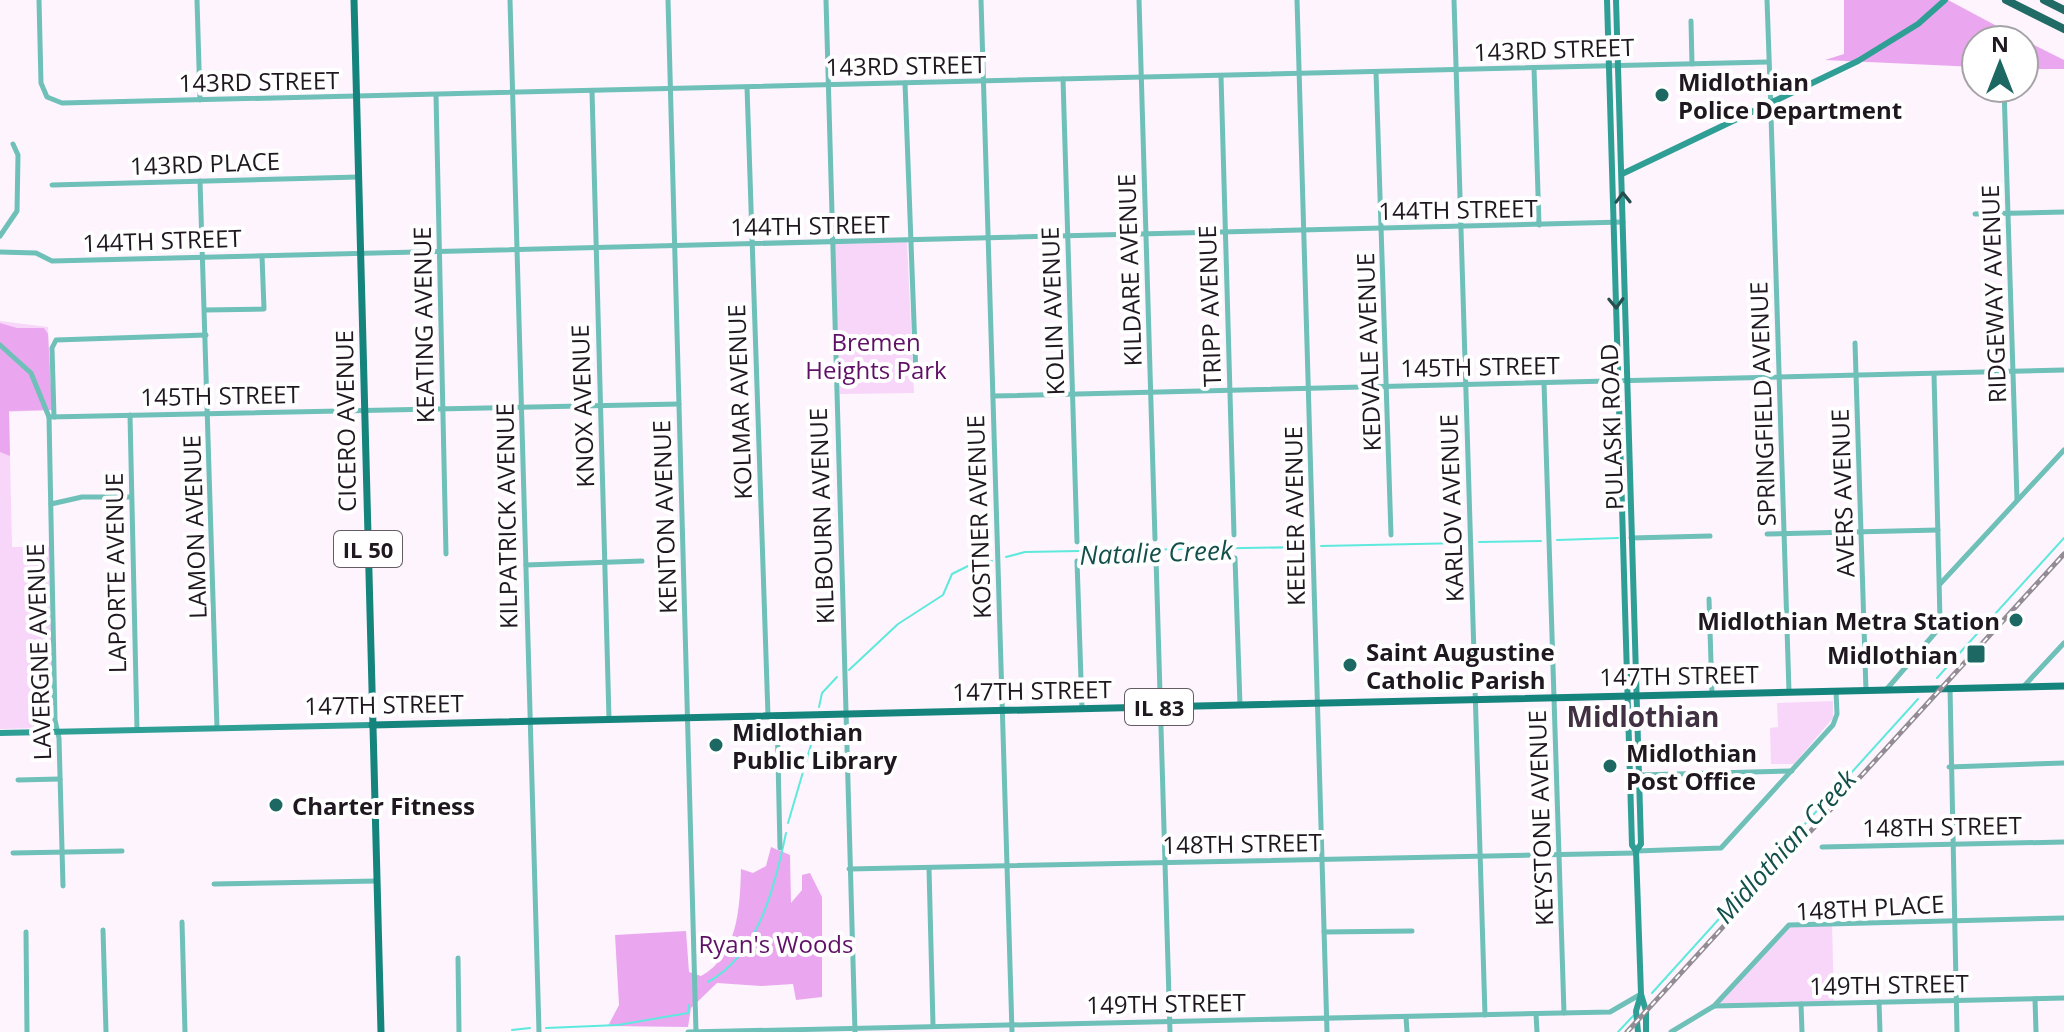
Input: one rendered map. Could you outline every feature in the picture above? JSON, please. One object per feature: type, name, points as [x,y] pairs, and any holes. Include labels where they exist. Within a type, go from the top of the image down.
[{"type":"highway","points":[[2006,0],[2064,29]]},
{"type":"highway","points":[[2044,0],[2064,10]]},
{"type":"main road","name":"CICERO AVENUE","points":[[354,0],[381,1032]]},
{"type":"main road","name":"PULASKI ROAD","points":[[1607,0],[1623,538],[1639,775],[1641,844],[1636,852]]},
{"type":"main road","name":"PULASKI ROAD","points":[[1616,0],[1632,538],[1632,845],[1636,852],[1641,994],[1646,1011],[1646,1032]]},
{"type":"main road","points":[[1612,177],[1771,103],[1888,43],[1918,24],[1945,0]]},
{"type":"main road","name":"147TH STREET","points":[[0,733],[2064,686]]},
{"type":"main road","name":"PULASKI ROAD","points":[[1638,1032],[1636,1011],[1641,994]]},
{"type":"street","name":"143RD STREET","points":[[39,0],[41,83],[47,97],[62,103],[1768,62]]},
{"type":"street","points":[[197,0],[200,100]]},
{"type":"street","name":"KILPATRICK AVENUE","points":[[510,0],[539,1032]]},
{"type":"street","name":"KENTON AVENUE","points":[[668,0],[696,1032]]},
{"type":"street","name":"KILBOURN AVENUE","points":[[826,0],[854,1030]]},
{"type":"street","name":"KOSTNER AVENUE","points":[[981,0],[1012,1032]]},
{"type":"street","name":"KILDARE AVENUE","points":[[1139,0],[1155,539]]},
{"type":"street","name":"KEELER AVENUE","points":[[1297,0],[1327,1032]]},
{"type":"street","name":"KARLOV AVENUE","points":[[1454,0],[1485,1015]]},
{"type":"street","name":"SPRINGFIELD AVENUE","points":[[1767,0],[1789,692]]},
{"type":"street","points":[[1691,21],[1692,64]]},
{"type":"street","points":[[1534,68],[1539,225]]},
{"type":"street","name":"KEDVALE AVENUE","points":[[1376,72],[1391,535]]},
{"type":"street","name":"TRIPP AVENUE","points":[[1221,76],[1234,535]]},
{"type":"street","name":"KOLIN AVENUE","points":[[1063,79],[1077,542]]},
{"type":"street","points":[[905,83],[916,376]]},
{"type":"street","name":"KOLMAR AVENUE","points":[[747,87],[780,848]]},
{"type":"street","name":"KNOX AVENUE","points":[[592,91],[609,719]]},
{"type":"street","name":"KEATING AVENUE","points":[[436,95],[446,554]]},
{"type":"street","name":"RIDGEWAY AVENUE","points":[[2005,104],[2017,500]]},
{"type":"street","points":[[0,236],[17,211],[18,155],[13,144]]},
{"type":"street","name":"143RD PLACE","points":[[52,185],[358,177]]},
{"type":"street","name":"LAMON AVENUE","points":[[200,181],[217,728]]},
{"type":"street","points":[[1975,214],[2064,212]]},
{"type":"street","name":"144TH STREET","points":[[0,252],[36,253],[52,261],[1623,222]]},
{"type":"street","points":[[205,310],[264,309],[262,256]]},
{"type":"street","name":"LAVERGNE AVENUE","points":[[63,886],[51,504],[52,348],[56,340],[206,335]]},
{"type":"street","name":"AVERS AVENUE","points":[[1855,343],[1866,691]]},
{"type":"street","points":[[0,345],[31,373],[52,417]]},
{"type":"street","name":"145TH STREET","points":[[993,396],[2064,370]]},
{"type":"street","points":[[1885,690],[1935,633],[1940,620],[1934,374]]},
{"type":"street","name":"KEYSTONE AVENUE","points":[[1544,383],[1564,1013]]},
{"type":"street","name":"145TH STREET","points":[[52,417],[679,404]]},
{"type":"street","name":"LAPORTE AVENUE","points":[[130,415],[137,730]]},
{"type":"street","points":[[1940,585],[2064,450]]},
{"type":"street","points":[[51,504],[82,497],[131,497]]},
{"type":"street","points":[[1767,534],[1938,530]]},
{"type":"street","points":[[1623,538],[1710,536]]},
{"type":"street","points":[[1156,558],[1170,1032]]},
{"type":"street","points":[[1235,558],[1240,705]]},
{"type":"street","points":[[526,565],[642,561]]},
{"type":"street","points":[[1077,561],[1082,709]]},
{"type":"street","points":[[1709,599],[1712,694]]},
{"type":"street","points":[[2023,687],[2064,643]]},
{"type":"street","points":[[1950,688],[1949,767],[1957,1032]]},
{"type":"street","points":[[1639,775],[1793,771],[1833,725],[1837,714],[1836,691]]},
{"type":"street","points":[[1949,767],[2064,763]]},
{"type":"street","name":"148TH STREET","points":[[849,869],[1559,855],[1721,848],[1793,771]]},
{"type":"street","points":[[18,780],[60,779]]},
{"type":"street","name":"148TH STREET","points":[[1822,847],[2064,842]]},
{"type":"street","points":[[13,853],[122,851]]},
{"type":"street","points":[[929,868],[933,1025]]},
{"type":"street","points":[[214,884],[377,881]]},
{"type":"street","name":"148TH PLACE","points":[[1671,1032],[1714,1006],[1789,925],[2064,918]]},
{"type":"street","points":[[182,922],[185,1032]]},
{"type":"street","points":[[103,930],[106,1032]]},
{"type":"street","points":[[1324,932],[1412,931]]},
{"type":"street","points":[[26,932],[27,1032]]},
{"type":"street","points":[[458,958],[459,1032]]},
{"type":"street","name":"149TH STREET","points":[[688,1032],[1610,1012],[1641,994]]},
{"type":"street","name":"149TH STREET","points":[[1714,1006],[2064,998]]},
{"type":"street","points":[[2035,999],[2036,1032]]},
{"type":"street","points":[[1879,1002],[1880,1032]]},
{"type":"street","points":[[1801,1004],[1802,1032]]},
{"type":"street","points":[[1536,1014],[1537,1032]]},
{"type":"street","points":[[1406,1017],[1407,1032]]},
{"type":"green space","points":[[1844,0],[1948,0],[1993,24],[1960,24],[1960,66],[1825,60],[1844,54]]},
{"type":"green space","points":[[2040,48],[2064,60],[2064,69],[2040,69]]},
{"type":"green space","name":"Bremen Heights Park","points":[[907,242],[914,393],[840,394],[834,244]]},
{"type":"green space","points":[[0,321],[48,327],[52,410],[9,412],[12,547],[49,547],[53,715],[43,728],[0,729]]},
{"type":"green space","points":[[0,323],[17,328],[44,328],[48,334],[52,410],[9,411],[10,456],[0,452]]},
{"type":"green space","points":[[1833,701],[1833,718],[1794,764],[1771,764],[1770,728],[1778,727],[1777,703]]},
{"type":"green space","name":"Ryan's Woods","points":[[771,847],[790,855],[791,903],[802,890],[802,875],[810,873],[822,897],[822,997],[796,1000],[793,984],[761,986],[717,983],[691,1008],[688,1027],[608,1026],[619,1005],[615,935],[686,931],[689,972],[701,976],[723,956],[730,943],[738,914],[741,869],[753,873],[766,866]]},
{"type":"green space","points":[[1832,924],[1834,1003],[1714,1006],[1789,925]]},
{"type":"waterway","name":"Natalie Creek","points":[[1557,540],[1618,538]]},
{"type":"waterway","name":"Midlothian Creek","points":[[1937,678],[2064,538]]},
{"type":"waterway","name":"Natalie Creek","points":[[1479,542],[1541,541]]},
{"type":"waterway","name":"Natalie Creek","points":[[1321,546],[1463,543]]},
{"type":"waterway","name":"Natalie Creek","points":[[1006,557],[1025,552],[1305,547]]},
{"type":"waterway","name":"Natalie Creek","points":[[849,670],[898,624],[943,595],[952,574],[972,564],[992,561]]},
{"type":"waterway","name":"Natalie Creek","points":[[819,707],[822,693],[837,677]]},
{"type":"waterway","name":"Midlothian Creek","points":[[1652,993],[1918,699]]},
{"type":"waterway","name":"Natalie Creek","points":[[788,823],[818,721]]},
{"type":"waterway","name":"Natalie Creek","points":[[708,982],[726,970],[752,937],[770,896],[786,833]]},
{"type":"waterway","name":"Natalie Creek","points":[[546,1028],[618,1025],[688,1013],[689,1005]]},
{"type":"waterway","name":"Midlothian Creek","points":[[1618,1032],[1633,1016]]},
{"type":"waterway","name":"Natalie Creek","points":[[512,1030],[530,1028]]},
{"type":"railway","points":[[1627,1032],[2064,554]]},
{"type":"place","name":"Midlothian Police Department","points":[[1662,95]]},
{"type":"place","name":"Midlothian Metra Station","points":[[2016,620]]},
{"type":"place","name":"Midlothian","points":[[1976,654]]},
{"type":"place","name":"Saint Augustine Catholic Parish","points":[[1350,665]]},
{"type":"place","name":"Midlothian Public Library","points":[[716,745]]},
{"type":"place","name":"Midlothian Post Office","points":[[1610,766]]},
{"type":"place","name":"Charter Fitness","points":[[276,805]]},
{"type":"district","name":"Midlothian","points":[[1643,716]]}]
